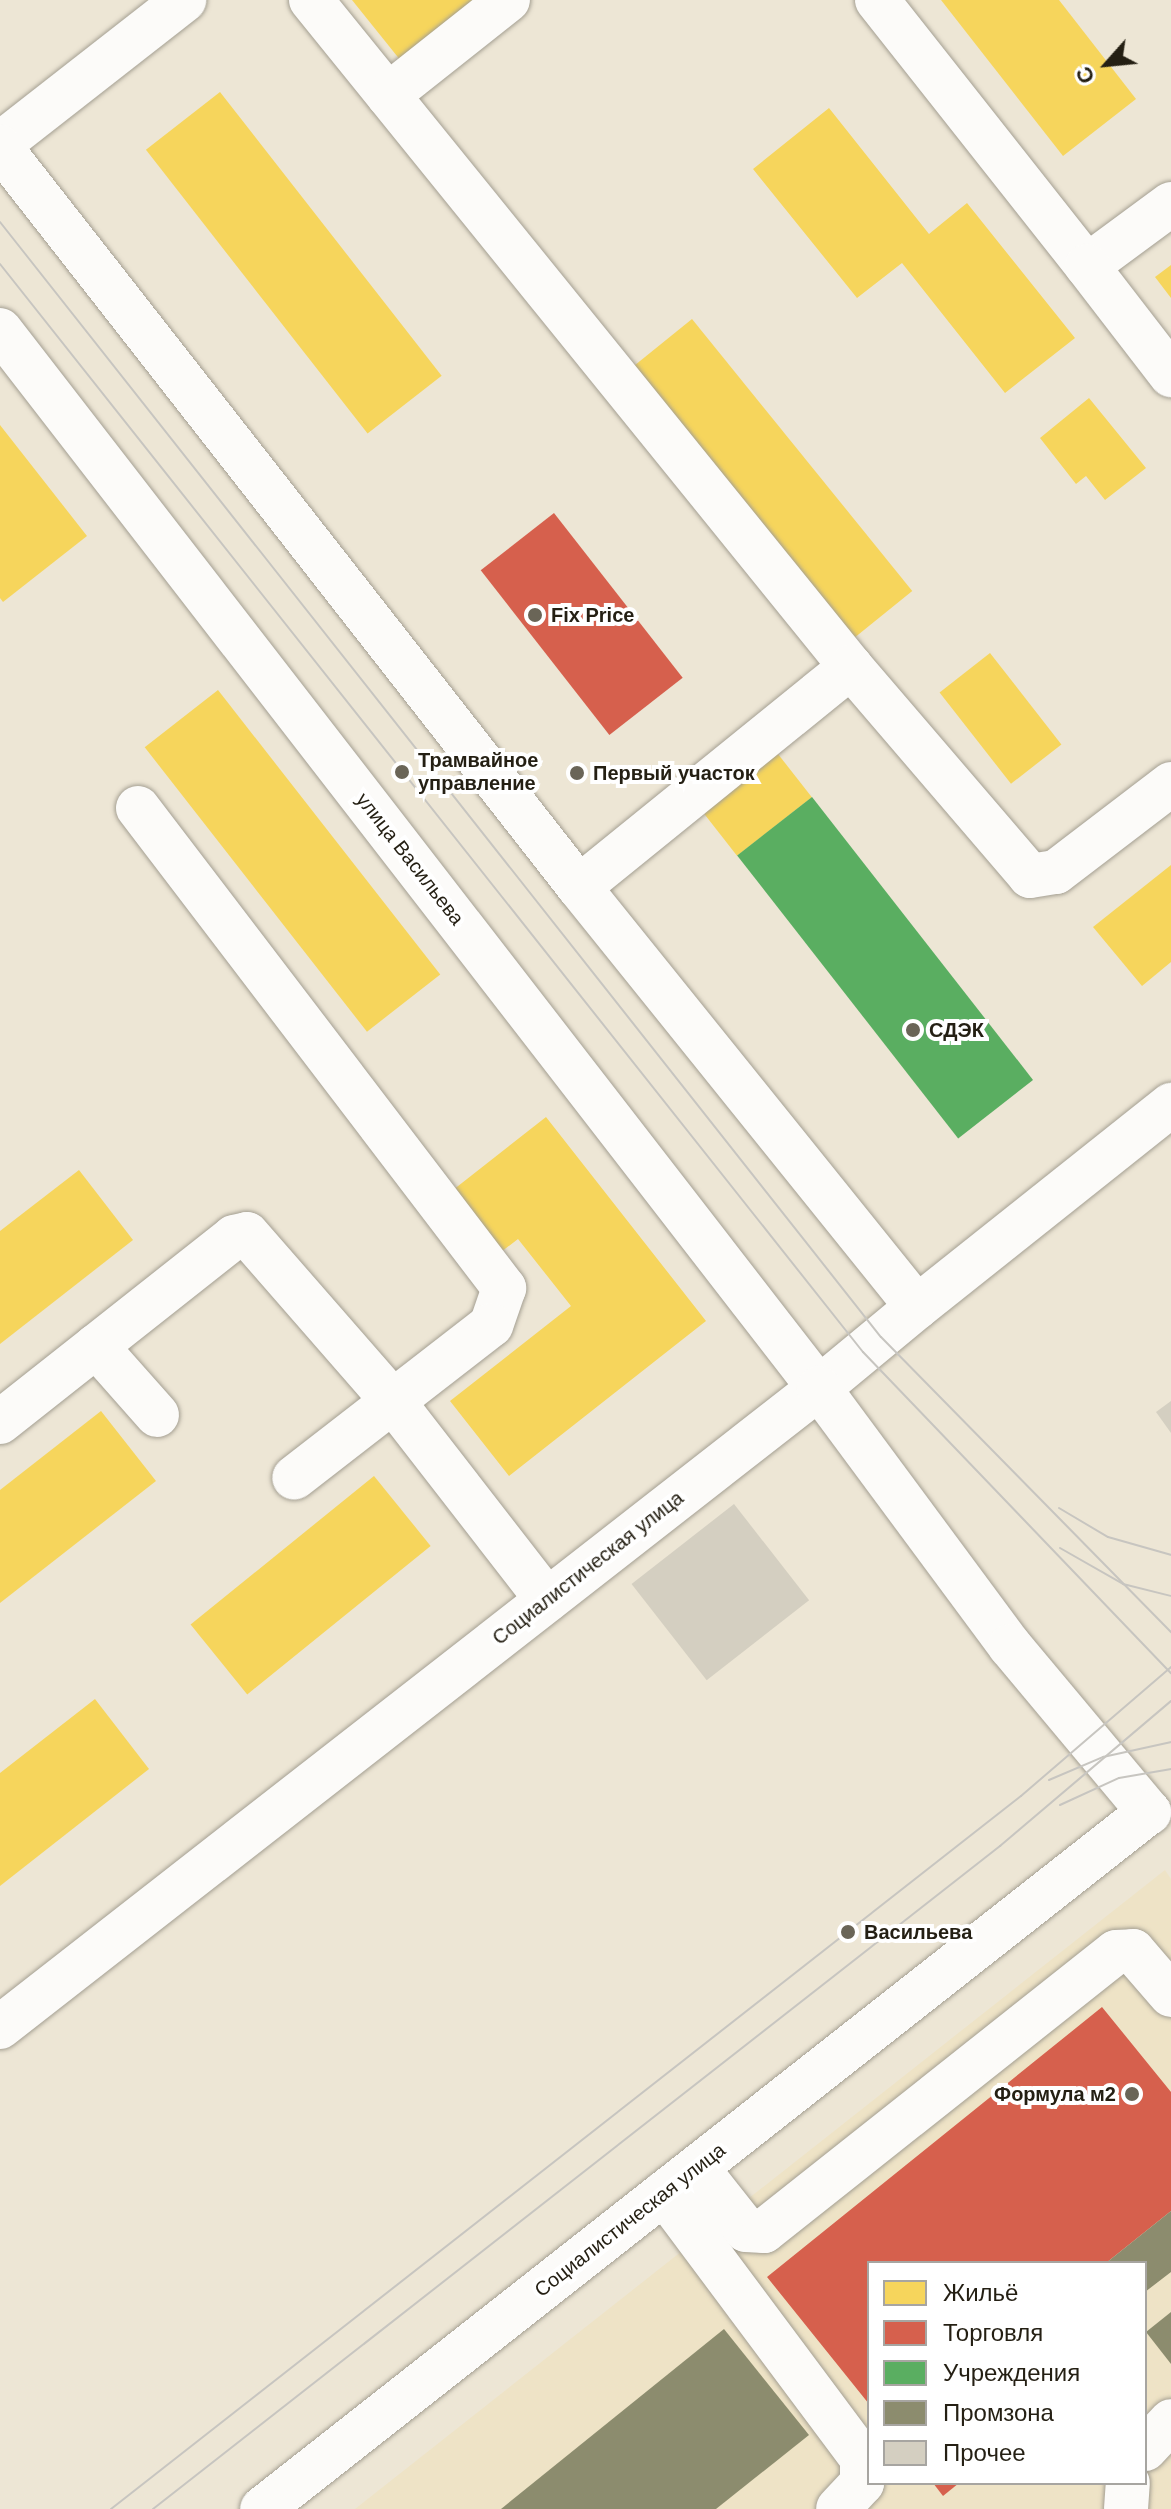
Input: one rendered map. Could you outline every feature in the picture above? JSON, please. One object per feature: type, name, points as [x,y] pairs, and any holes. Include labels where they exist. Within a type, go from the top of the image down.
[{"type":"main road","points":[[184,0],[0,146],[579,887],[917,1307]]},
{"type":"main road","points":[[311,0],[851,667],[1030,876],[1056,872],[1171,784]]},
{"type":"main road","points":[[388,95],[508,0]]},
{"type":"main road","points":[[877,0],[1171,375]]},
{"type":"main road","points":[[1087,266],[1171,204]]},
{"type":"main road","name":"улица Васильева","points":[[0,330],[819,1388],[1010,1646],[1160,1814]]},
{"type":"main road","points":[[579,887],[851,667]]},
{"type":"main road","points":[[138,808],[504,1288],[491,1325],[294,1478]]},
{"type":"main road","name":"Социалистическая улица","points":[[0,2027],[819,1388],[1171,1105]]},
{"type":"main road","points":[[0,1422],[234,1237],[247,1234],[392,1400],[547,1600]]},
{"type":"main road","points":[[96,1346],[157,1415]]},
{"type":"main road","name":"Социалистическая улица","points":[[262,2509],[681,2180],[1160,1814]]},
{"type":"main road","points":[[681,2180],[746,2230],[764,2231],[1116,1952],[1133,1951],[1171,1995]]},
{"type":"main road","points":[[681,2180],[862,2459],[862,2483],[838,2509]]},
{"type":"main road","points":[[1147,2447],[1171,2421]]},
{"type":"main road","points":[[1126,2509],[1128,2485]]},
{"type":"shaded area","points":[[1165,1870],[1171,1879],[1171,2509],[355,2509]]},
{"type":"building: Жильё","points":[[352,0],[478,0],[401,61]]},
{"type":"building: Жильё","points":[[941,0],[1059,0],[1136,99],[1063,156]]},
{"type":"building: Жильё","points":[[220,92],[442,376],[368,434],[146,150]]},
{"type":"building: Жильё","points":[[829,108],[929,234],[967,203],[1075,338],[1005,393],[902,263],[857,298],[753,169]]},
{"type":"building: Жильё","points":[[1171,265],[1171,298],[1155,277]]},
{"type":"building: Жильё","points":[[692,319],[912,591],[847,644],[627,372]]},
{"type":"building: Жильё","points":[[1089,398],[1146,468],[1105,500],[1086,476],[1076,484],[1040,438]]},
{"type":"building: Жильё","points":[[0,425],[87,536],[3,602],[0,598]]},
{"type":"building: Жильё","points":[[990,653],[1061,744],[1011,784],[940,692]]},
{"type":"building: Жильё","points":[[218,690],[440,974],[367,1032],[145,747]]},
{"type":"building: Жильё","points":[[778,754],[812,797],[737,856],[703,812]]},
{"type":"building: Жильё","points":[[1171,865],[1171,962],[1142,986],[1093,927]]},
{"type":"building: Жильё","points":[[546,1117],[706,1321],[509,1476],[450,1401],[571,1306],[518,1239],[501,1252],[453,1190]]},
{"type":"building: Жильё","points":[[79,1170],[133,1240],[0,1344],[0,1231]]},
{"type":"building: Жильё","points":[[101,1411],[156,1481],[0,1603],[0,1490]]},
{"type":"building: Жильё","points":[[374,1476],[431,1546],[247,1694],[191,1625]]},
{"type":"building: Жильё","points":[[95,1699],[149,1769],[0,1886],[0,1773]]},
{"type":"building: Торговля","points":[[554,513],[683,678],[609,735],[481,570]]},
{"type":"building: Торговля","points":[[1102,2007],[1171,2092],[1171,2211],[1108,2261],[867,2261],[867,2402],[767,2277]]},
{"type":"building: Торговля","points":[[935,2485],[957,2485],[943,2496]]},
{"type":"building: Учреждения","points":[[812,797],[1033,1080],[958,1138],[737,855]]},
{"type":"building: Промзона","points":[[1171,2211],[1171,2272],[1147,2290],[1147,2261],[1108,2261]]},
{"type":"building: Промзона","points":[[1171,2312],[1171,2364],[1147,2333]]},
{"type":"building: Промзона","points":[[724,2329],[809,2435],[716,2509],[501,2509]]},
{"type":"building: Прочее","points":[[1171,1401],[1171,1433],[1156,1412]]},
{"type":"building: Прочее","points":[[734,1504],[809,1600],[707,1680],[632,1584]]},
{"type":"tram line","points":[[0,222],[881,1337],[1171,1632]]},
{"type":"tram line","points":[[0,264],[863,1352],[1171,1673]]},
{"type":"tram line","points":[[1059,1508],[1108,1537],[1171,1555]]},
{"type":"tram line","points":[[1060,1548],[1123,1584],[1171,1596]]},
{"type":"tram line","points":[[111,2509],[1021,1796],[1171,1667]]},
{"type":"tram line","points":[[153,2509],[1000,1846],[1171,1701]]},
{"type":"tram line","points":[[1049,1780],[1103,1757],[1171,1742]]},
{"type":"tram line","points":[[1060,1805],[1119,1778],[1171,1769]]},
{"type":"place","name":"Fix Price","points":[[535,615]]},
{"type":"place","name":"Трамвайное управление","points":[[402,772]]},
{"type":"place","name":"Первый участок","points":[[577,773]]},
{"type":"place","name":"СДЭК","points":[[913,1030]]},
{"type":"place","name":"Васильева","points":[[848,1932]]},
{"type":"place","name":"Формула м2","points":[[1132,2094]]}]
